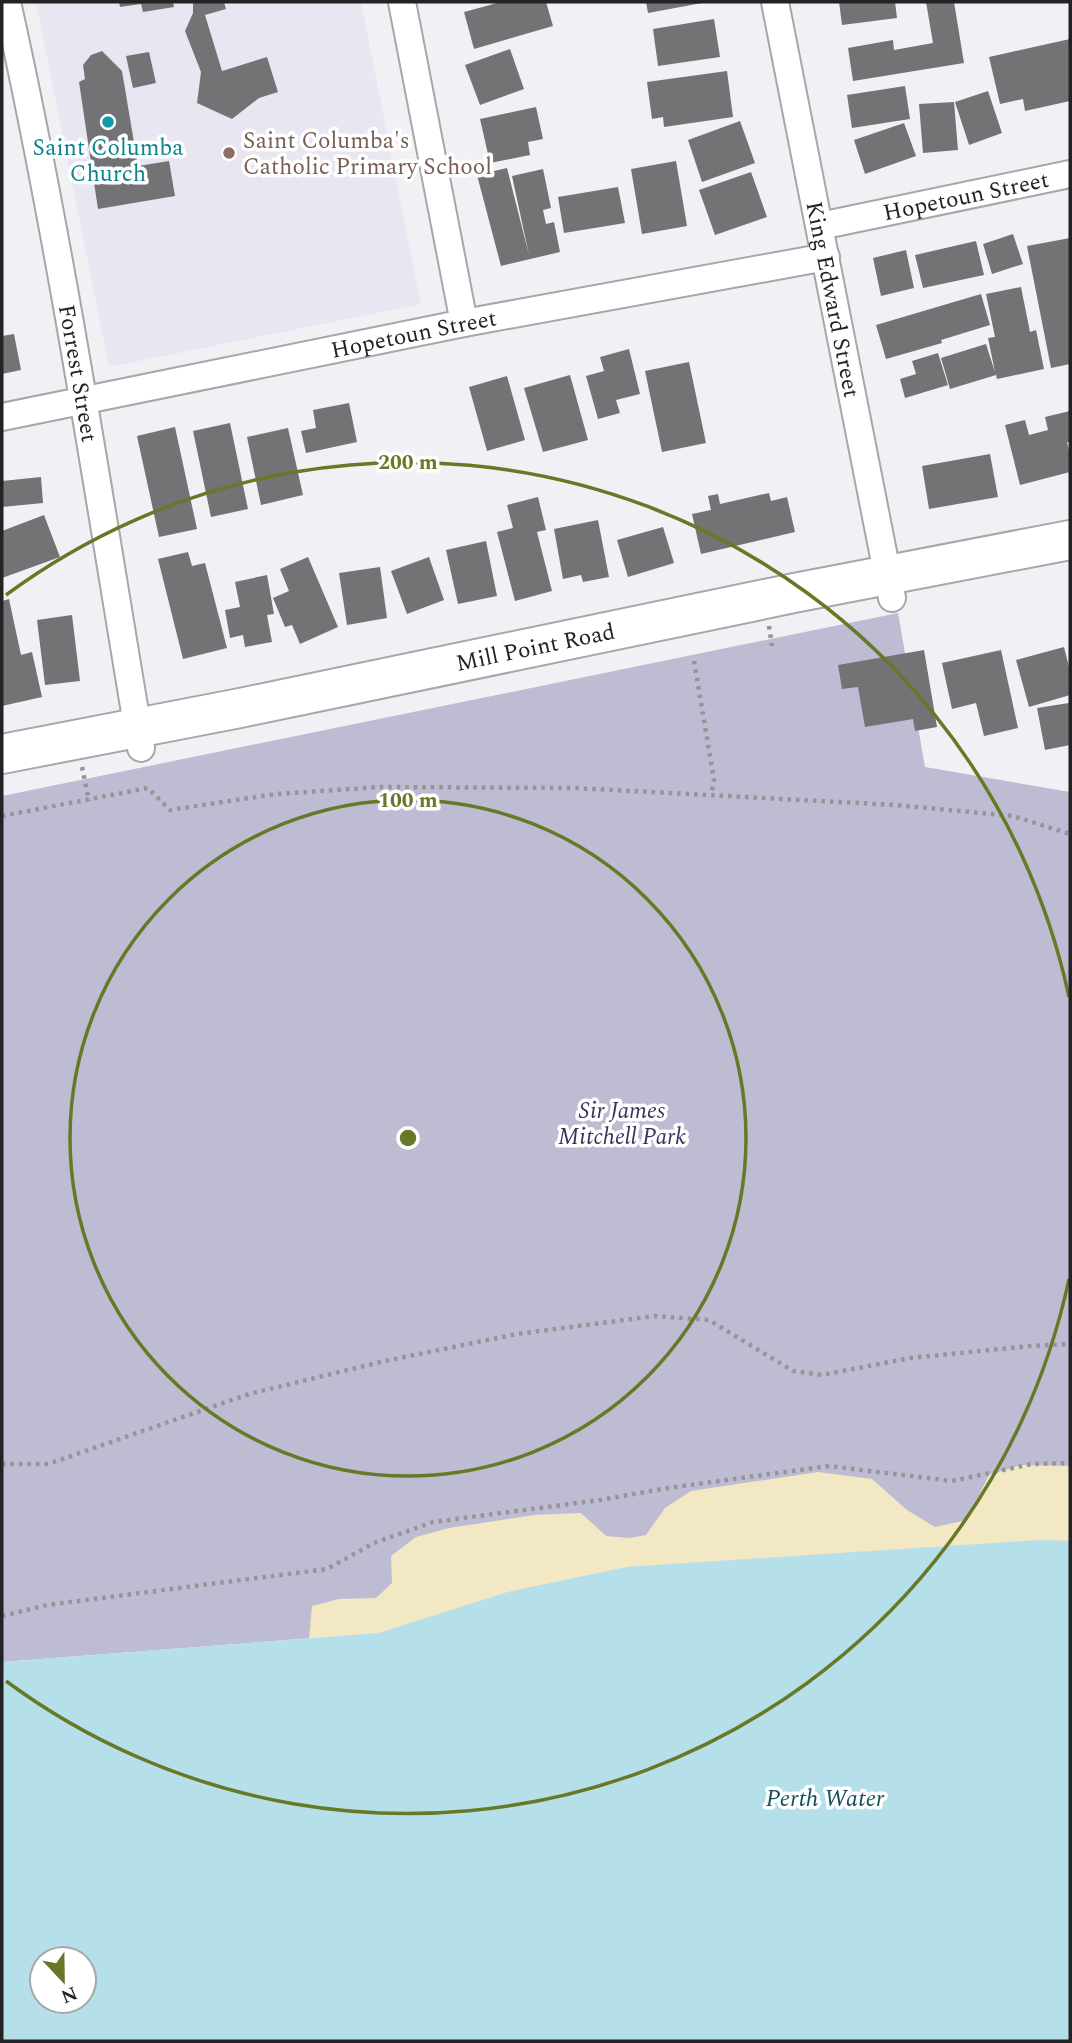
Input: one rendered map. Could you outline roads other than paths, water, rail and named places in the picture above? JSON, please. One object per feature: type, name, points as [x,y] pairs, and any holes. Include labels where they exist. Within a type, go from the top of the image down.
[{"type":"main road","name":"Mill Point Road","points":[[2,754],[140,738],[338,707],[539,671],[890,587],[1070,540]]},
{"type":"main road","name":"Mill Point Road","points":[[890,587],[1070,563]]},
{"type":"main road","name":"Mill Point Road","points":[[2,774],[140,738]]},
{"type":"street","name":"Forrest Street","points":[[7,2],[11,65],[84,400],[140,738]]},
{"type":"street","points":[[402,2],[464,323]]},
{"type":"street","name":"King Edward Street","points":[[775,2],[890,587]]},
{"type":"street","name":"Hopetoun Street","points":[[820,226],[1070,174]]},
{"type":"street","name":"Hopetoun Street","points":[[2,417],[464,323],[826,257]]},
{"type":"water","name":"Perth Water","points":[[1041,1540],[1070,1541],[1070,2041],[2,2041],[2,1662],[379,1633],[508,1592],[627,1567]]},
{"type":"place","name":"Saint Columba Church","points":[[108,122]]},
{"type":"place","name":"Saint Columba's Catholic Primary School","points":[[229,153]]},
{"type":"park label","name":"Sir James Mitchell Park","points":[[622,1123]]}]
